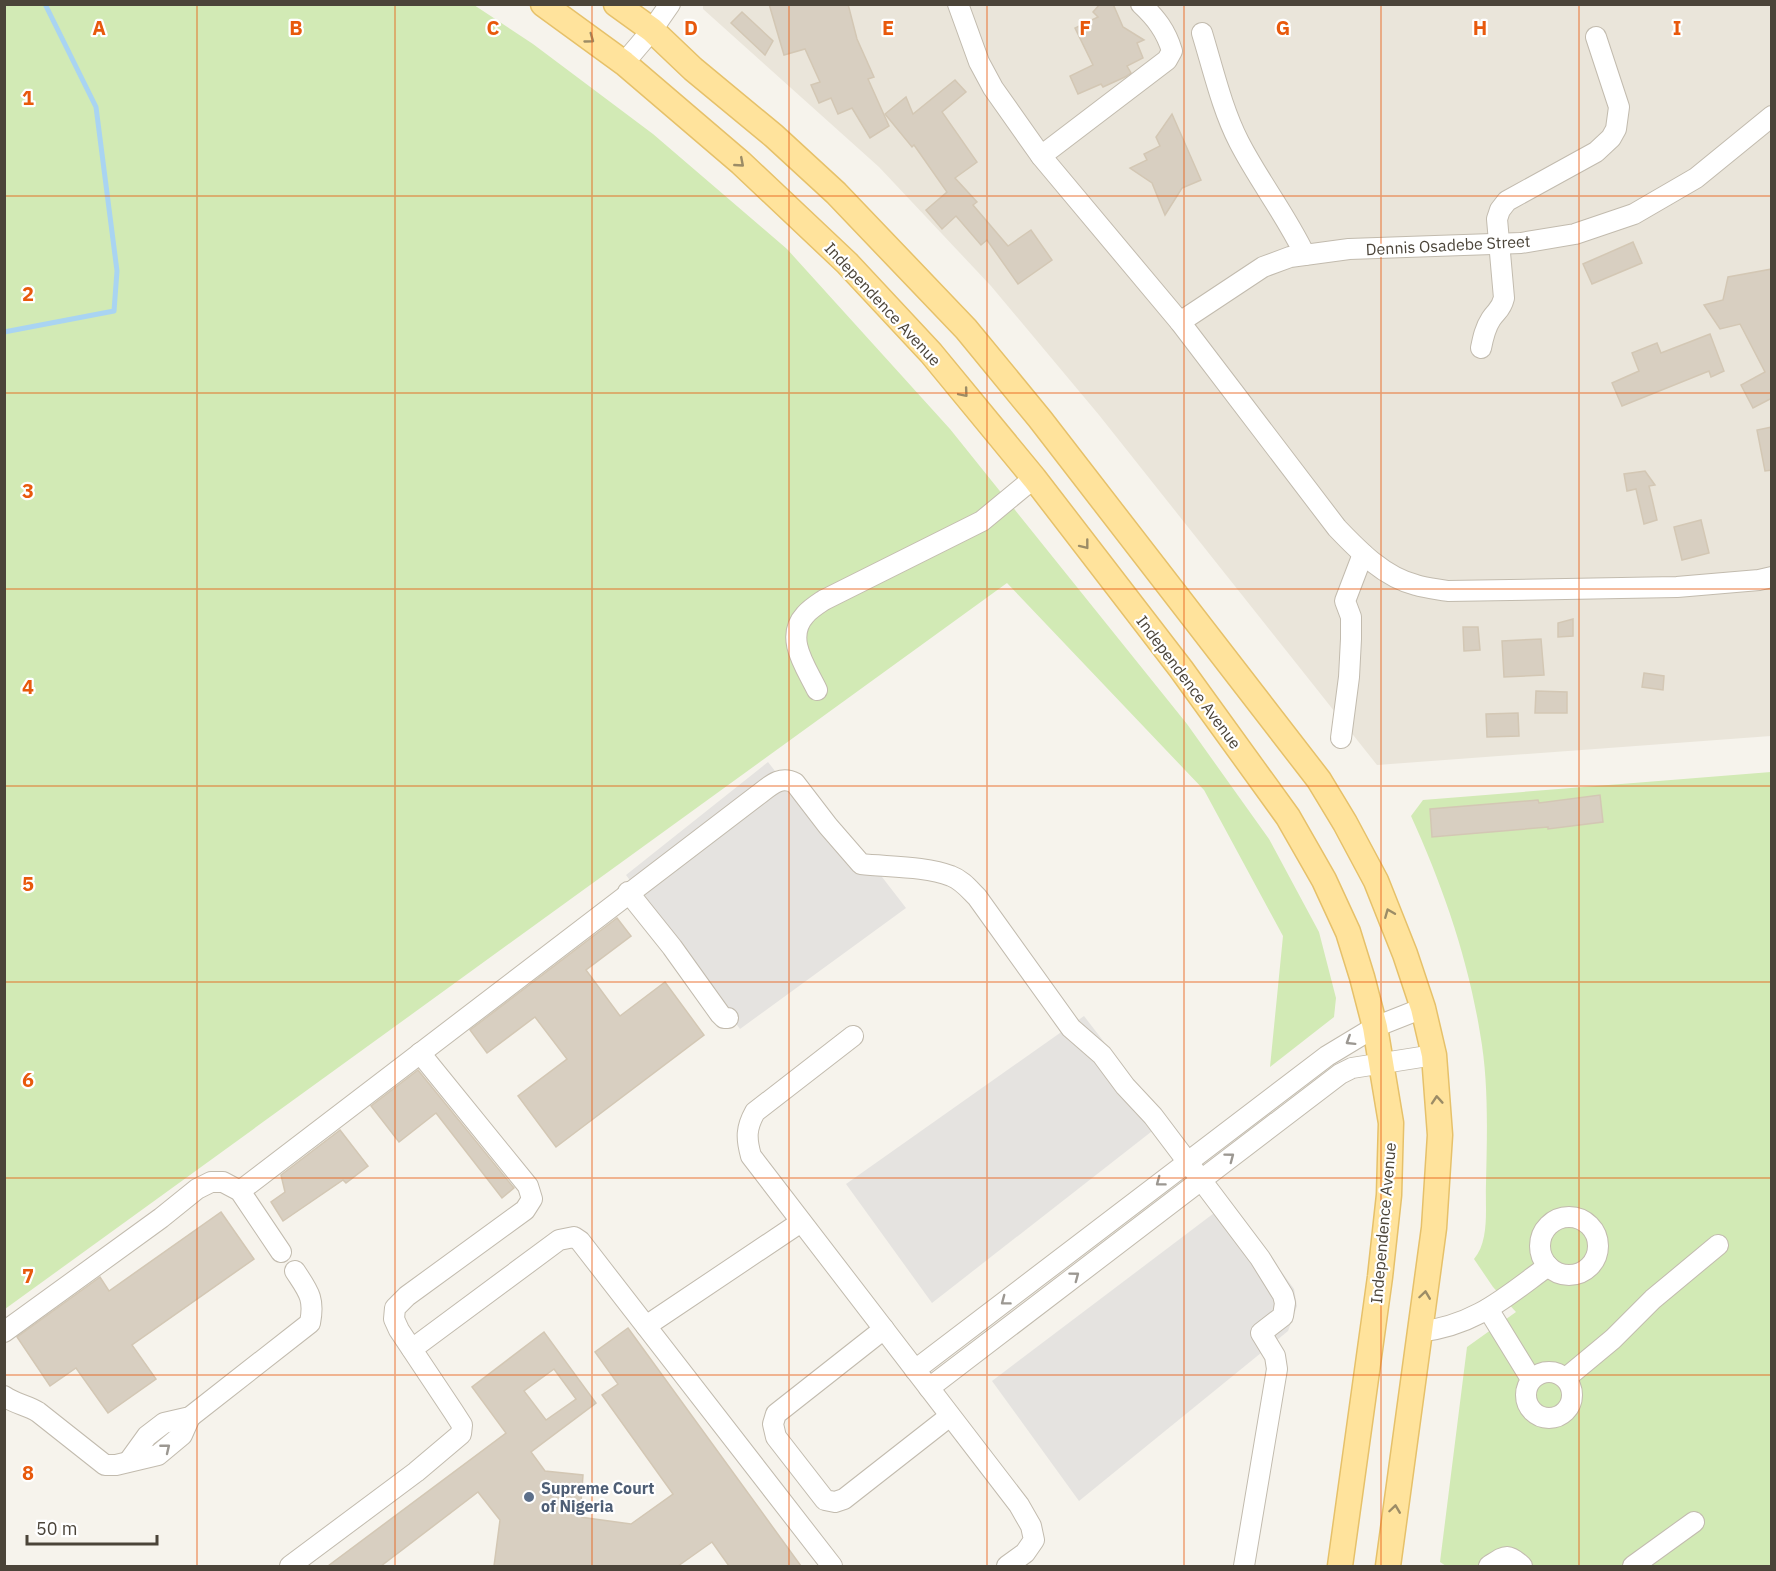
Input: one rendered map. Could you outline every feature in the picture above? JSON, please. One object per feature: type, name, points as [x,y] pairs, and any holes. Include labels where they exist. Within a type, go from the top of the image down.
[{"type":"main road","name":"Independence Avenue","points":[[543,4],[624,63],[741,162],[847,263],[931,354],[1034,478],[1181,669],[1288,817],[1324,880],[1348,932],[1375,1027],[1391,1124],[1389,1195],[1380,1277],[1340,1566]]},
{"type":"main road","points":[[616,4],[652,30],[693,69],[774,136],[836,193],[966,329],[1047,428],[1319,780],[1376,881],[1405,954],[1423,1008],[1434,1055],[1439,1146],[1434,1228],[1388,1566]]},
{"type":"street","points":[[624,63],[670,4]]},
{"type":"street","points":[[958,4],[980,62],[993,88],[1041,156],[1180,322],[1337,528],[1363,554],[1388,573],[1414,585],[1448,591],[1677,587],[1772,577]]},
{"type":"street","points":[[1041,156],[1167,60],[1172,51],[1168,37],[1155,16],[1141,4]]},
{"type":"street","points":[[1202,33],[1231,124],[1240,144],[1291,226],[1305,255]]},
{"type":"street","points":[[1480,348],[1484,333],[1492,317],[1502,308],[1504,298],[1497,219],[1500,210],[1507,201],[1596,152],[1611,138],[1616,129],[1619,106],[1596,37]]},
{"type":"street","name":"Dennis Osadebe Street","points":[[1180,322],[1263,267],[1290,257],[1349,249],[1521,243],[1575,234],[1634,213],[1696,178],[1772,116]]},
{"type":"street","points":[[817,690],[796,645],[796,629],[806,614],[824,600],[982,521],[1034,478]]},
{"type":"street","points":[[1341,738],[1351,639],[1351,617],[1345,601],[1363,554]]},
{"type":"street","points":[[240,1191],[628,892],[758,795],[783,779],[789,780],[795,783],[861,864],[932,871],[952,876],[964,883],[1071,1028],[1102,1055],[1125,1086],[1153,1116],[1260,1258],[1283,1295],[1285,1303],[1282,1316],[1260,1333],[1275,1356],[1277,1369],[1244,1566]]},
{"type":"street","points":[[628,892],[720,1014],[728,1018]]},
{"type":"street","points":[[915,1370],[1327,1056],[1375,1027],[1423,1008]]},
{"type":"street","points":[[853,1036],[755,1112],[748,1124],[747,1139],[751,1156],[1019,1505],[1031,1526],[1034,1540],[1025,1553],[1007,1566]]},
{"type":"street","points":[[290,1566],[416,1472],[461,1434],[462,1425],[394,1319],[395,1308],[407,1296],[525,1210],[532,1199],[528,1186],[420,1053]]},
{"type":"street","points":[[929,1388],[1340,1074],[1352,1068],[1434,1055]]},
{"type":"street","points":[[4,1332],[161,1218],[197,1189],[211,1182],[223,1182],[240,1191],[281,1251]]},
{"type":"street","points":[[646,1326],[801,1222]]},
{"type":"street","points":[[412,1349],[559,1240],[569,1236],[574,1237],[832,1566]]},
{"type":"street","points":[[1566,1378],[1613,1339],[1653,1299],[1718,1245]]},
{"type":"street","points":[[1419,1332],[1457,1325],[1488,1309],[1548,1266]]},
{"type":"street","points":[[4,1396],[18,1404],[30,1406],[105,1465],[116,1465],[158,1455],[182,1435],[190,1417],[310,1323],[311,1296],[295,1271]]},
{"type":"street","points":[[1488,1309],[1531,1379]]},
{"type":"street","points":[[884,1329],[776,1414],[773,1425],[776,1437],[825,1500],[836,1502],[844,1499],[950,1416]]},
{"type":"street","points":[[1551,1371],[1566,1378],[1571,1385],[1571,1403],[1567,1411],[1552,1419],[1537,1415],[1526,1403],[1527,1387],[1531,1379],[1538,1374],[1551,1371]]},
{"type":"street","points":[[1633,1566],[1694,1522]]},
{"type":"street","points":[[1489,1566],[1505,1556],[1510,1556],[1522,1566]]},
{"type":"shaded area","points":[[703,5],[1771,5],[1771,736],[1377,765],[1099,415],[991,286],[879,167],[703,9]]},
{"type":"shaded area","points":[[768,762],[839,853],[872,864],[906,908],[740,1029],[626,875]]},
{"type":"shaded area","points":[[1084,1016],[1165,1121],[932,1303],[846,1184]]},
{"type":"shaded area","points":[[1230,1201],[1294,1289],[1297,1306],[1288,1331],[1079,1501],[992,1381]]},
{"type":"green space","points":[[5,5],[474,5],[533,44],[653,134],[787,249],[950,429],[1187,724],[1269,839],[1319,932],[1336,998],[1334,1017],[1270,1067],[1283,936],[1204,790],[1007,583],[5,1309]]},
{"type":"green space","points":[[1771,772],[1771,1566],[1446,1566],[1440,1562],[1467,1347],[1516,1312],[1493,1287],[1474,1259],[1482,1243],[1486,1223],[1487,1109],[1483,1052],[1469,977],[1453,922],[1411,816],[1423,800]]},
{"type":"building","points":[[769,4],[848,4],[857,39],[874,77],[868,79],[889,126],[870,138],[852,108],[838,114],[831,98],[819,103],[811,85],[820,82],[805,49],[784,55]]},
{"type":"building","points":[[1100,4],[1113,4],[1123,27],[1144,40],[1137,43],[1143,58],[1127,66],[1131,73],[1125,77],[1103,87],[1101,84],[1078,94],[1070,76],[1093,65],[1075,28],[1098,17],[1093,12]]},
{"type":"building","points":[[742,12],[773,41],[765,55],[731,23]]},
{"type":"building","points":[[955,80],[966,92],[942,112],[977,162],[955,178],[977,202],[973,205],[1008,246],[1031,230],[1052,260],[1018,284],[987,240],[981,245],[956,216],[942,229],[926,210],[947,192],[914,145],[912,147],[885,114],[906,97],[913,114]]},
{"type":"building","points":[[1172,114],[1201,180],[1182,188],[1165,215],[1152,183],[1130,168],[1147,160],[1144,154],[1160,146],[1156,137]]},
{"type":"building","points":[[1633,242],[1642,263],[1592,284],[1583,264]]},
{"type":"building","points":[[1772,269],[1772,398],[1753,408],[1741,385],[1765,372],[1740,324],[1720,329],[1704,305],[1723,300],[1728,277]]},
{"type":"building","points":[[1710,334],[1724,371],[1711,377],[1709,371],[1622,406],[1612,383],[1639,371],[1632,353],[1657,343],[1661,353]]},
{"type":"building","points":[[1772,427],[1772,470],[1765,471],[1757,430]]},
{"type":"building","points":[[1645,471],[1655,485],[1649,486],[1657,520],[1644,524],[1636,489],[1627,491],[1624,474]]},
{"type":"building","points":[[1701,520],[1709,553],[1682,560],[1674,527]]},
{"type":"building","points":[[1573,619],[1573,636],[1558,637],[1558,623]]},
{"type":"building","points":[[1463,627],[1478,627],[1480,650],[1464,651]]},
{"type":"building","points":[[1541,639],[1544,675],[1504,677],[1502,641]]},
{"type":"building","points":[[1644,673],[1664,676],[1663,690],[1642,687]]},
{"type":"building","points":[[1536,691],[1567,692],[1567,713],[1535,713]]},
{"type":"building","points":[[1518,713],[1519,736],[1487,737],[1486,714]]},
{"type":"building","points":[[1600,795],[1603,822],[1548,829],[1548,827],[1432,837],[1430,809],[1538,800],[1539,803]]},
{"type":"building","points":[[617,918],[631,936],[586,970],[620,1016],[665,982],[704,1035],[556,1147],[518,1096],[567,1059],[535,1017],[487,1053],[470,1030]]},
{"type":"building","points":[[418,1070],[514,1188],[502,1198],[436,1113],[399,1142],[371,1106]]},
{"type":"building","points":[[340,1130],[368,1166],[346,1183],[343,1180],[283,1221],[271,1202],[285,1192],[281,1175]]},
{"type":"building","points":[[221,1212],[254,1259],[132,1345],[156,1379],[108,1413],[76,1368],[50,1386],[17,1337],[100,1277],[109,1291]]},
{"type":"building","points":[[628,1328],[801,1566],[729,1566],[712,1542],[678,1566],[494,1566],[500,1520],[478,1492],[381,1566],[328,1566],[506,1433],[472,1387],[544,1332],[596,1403],[531,1452],[545,1471],[583,1475],[580,1517],[631,1524],[673,1494],[602,1395],[618,1384],[595,1352]],"holes":[[[554,1369],[576,1399],[546,1420],[524,1391]]]},
{"type":"waterway","points":[[4,332],[114,311],[117,271],[96,107],[45,4]]},
{"type":"place","name":"Supreme Court of Nigeria","points":[[529,1497]]}]
